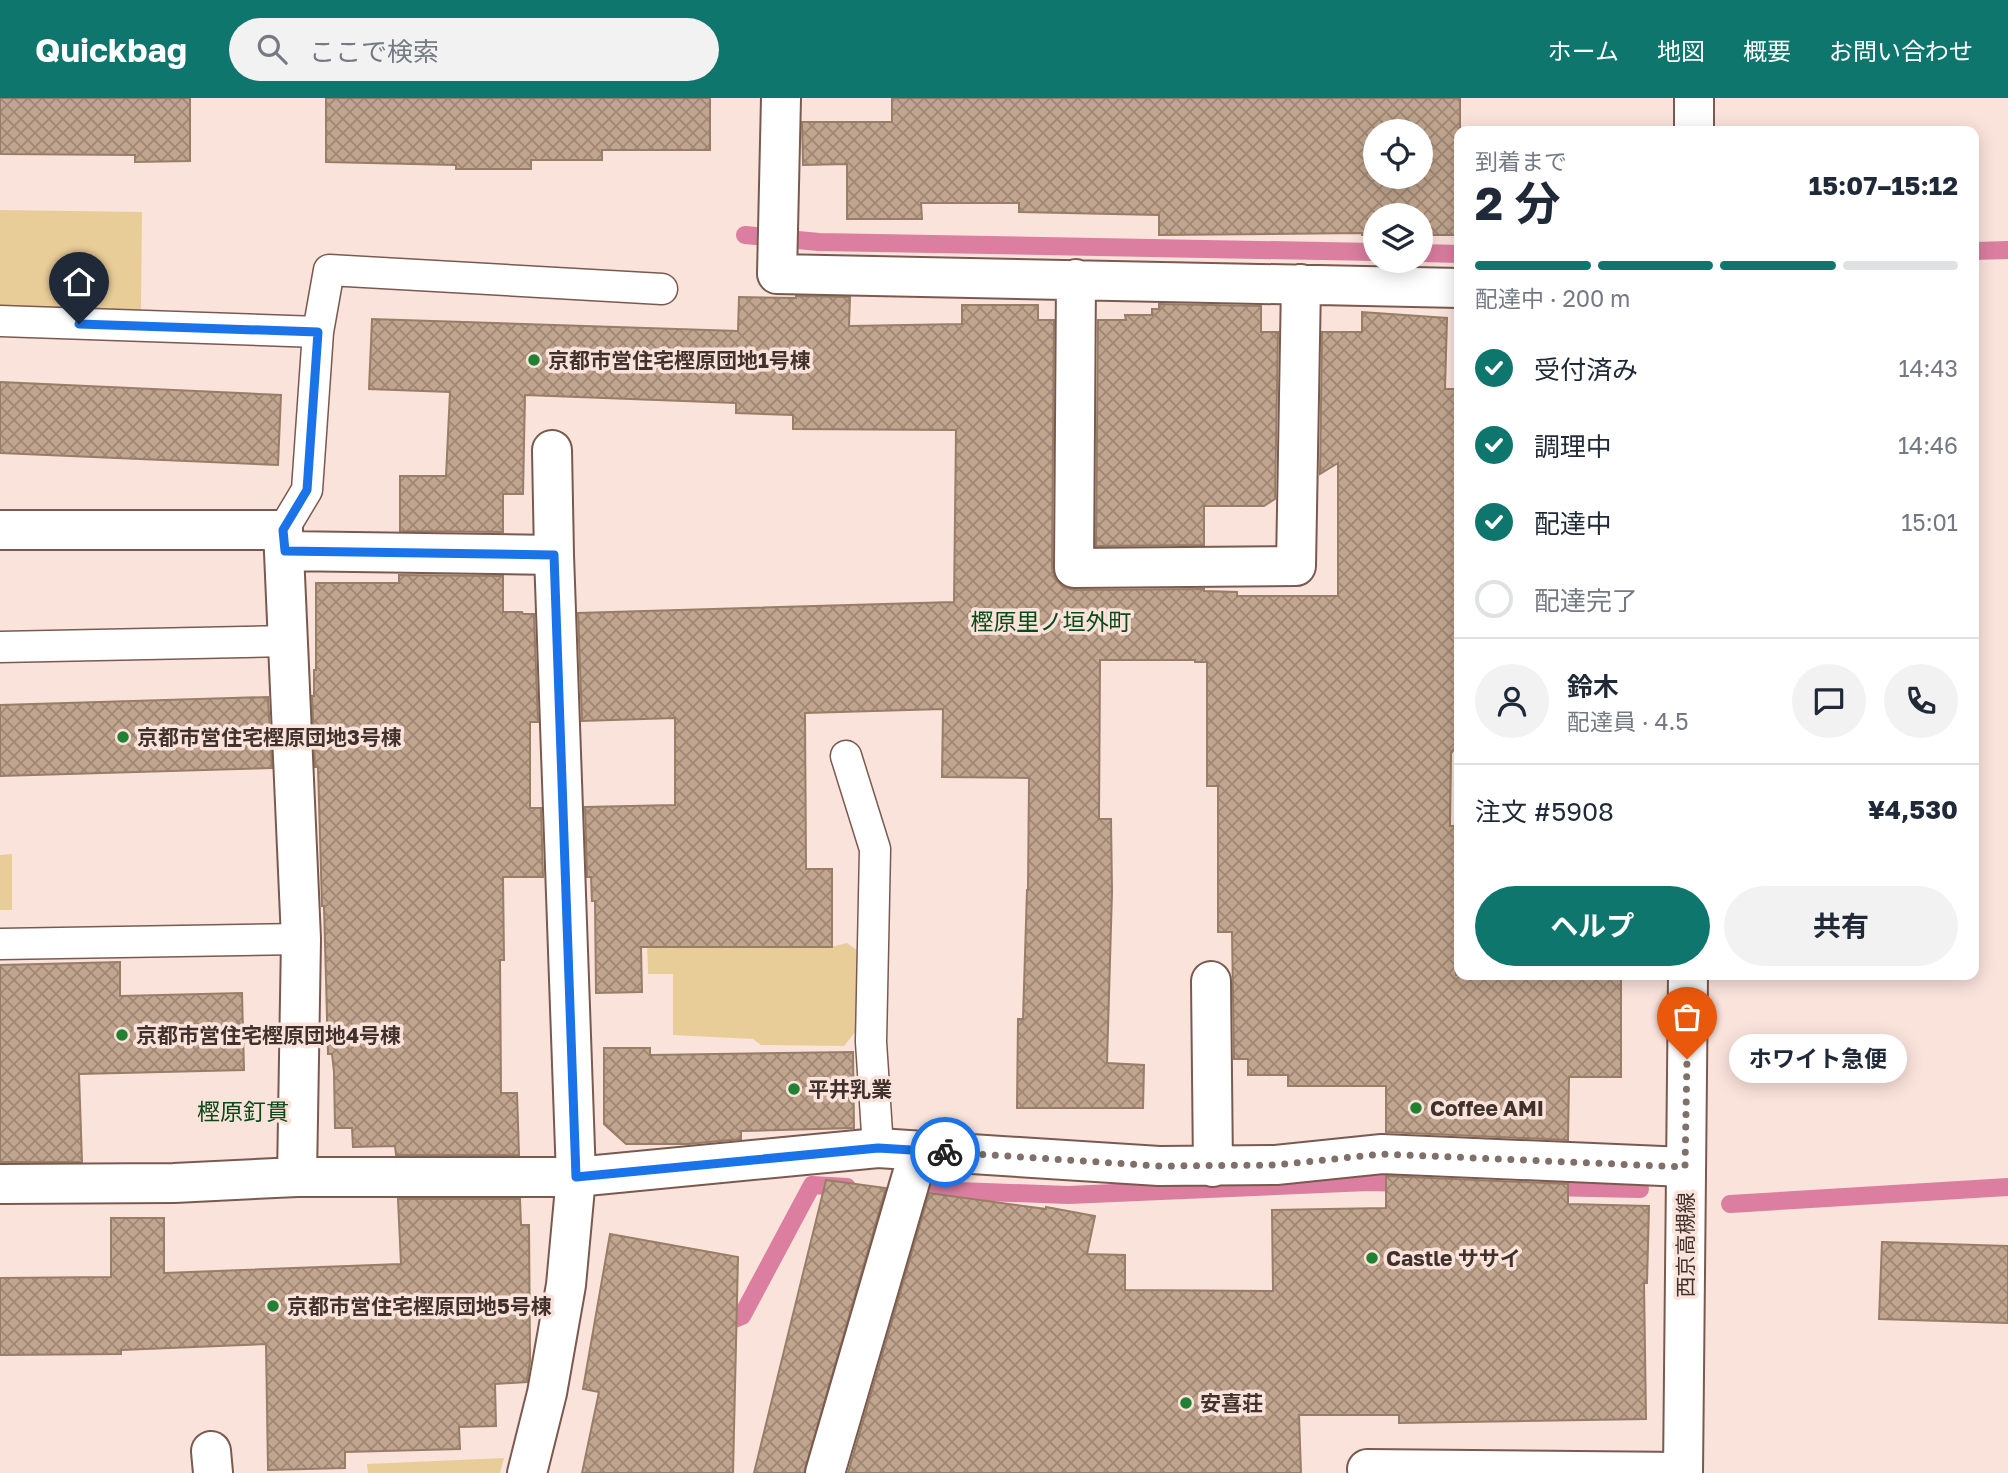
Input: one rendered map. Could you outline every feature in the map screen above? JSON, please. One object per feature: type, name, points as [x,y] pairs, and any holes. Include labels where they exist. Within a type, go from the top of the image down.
[{"type":"street","points":[[781,98],[777,274],[1454,288]]},
{"type":"street","points":[[1694,98],[1694,126]]},
{"type":"street","points":[[1076,279],[1074,568],[1296,566],[1301,284]]},
{"type":"street","points":[[527,1473],[547,1393],[566,1285],[576,1177],[552,450]]},
{"type":"street","points":[[0,530],[554,555]]},
{"type":"street","points":[[284,541],[301,939],[297,1177]]},
{"type":"street","name":"西京高槻線","points":[[1683,1473],[1688,980]]},
{"type":"street","points":[[1211,981],[1213,1167]]},
{"type":"street","points":[[0,1184],[174,1183],[297,1177],[576,1177],[878,1148],[1159,1166],[1276,1165],[1382,1154],[1685,1167]]},
{"type":"street","points":[[825,1473],[919,1151]]},
{"type":"street","points":[[1367,1469],[1683,1473]]},
{"type":"lane","points":[[284,541],[307,490],[318,332],[329,270],[662,289]]},
{"type":"lane","points":[[0,321],[318,332]]},
{"type":"lane","points":[[0,647],[289,640]]},
{"type":"lane","points":[[846,756],[875,849],[871,1042],[878,1148]]},
{"type":"lane","points":[[0,944],[301,939]]},
{"type":"shaded area","points":[[0,210],[142,212],[141,310],[0,309]]},
{"type":"shaded area","points":[[12,854],[12,910],[0,910],[0,855]]},
{"type":"shaded area","points":[[645,875],[673,947],[835,946],[847,943],[861,953],[857,1030],[844,1046],[761,1045],[753,1039],[673,1035],[673,974],[648,974]]},
{"type":"shaded area","points":[[504,1458],[500,1473],[368,1473],[367,1464]]},
{"type":"building","points":[[0,98],[190,98],[190,161],[135,162],[135,155],[0,154]]},
{"type":"building","points":[[326,98],[710,98],[710,150],[602,150],[602,160],[531,160],[531,169],[456,169],[456,165],[326,162]]},
{"type":"building","points":[[892,98],[1460,98],[1460,126],[1454,126],[1454,235],[1433,235],[1433,203],[1363,203],[1363,235],[1159,235],[1159,215],[1019,212],[1019,203],[921,203],[922,219],[847,219],[847,164],[803,165],[802,122],[892,122]]},
{"type":"building","points":[[739,297],[850,297],[849,326],[962,324],[962,305],[1038,305],[1038,320],[1054,320],[1052,568],[1055,579],[1064,587],[1074,590],[1204,589],[1237,592],[1237,596],[1338,596],[1338,463],[1320,474],[1322,332],[1362,332],[1362,312],[1447,318],[1445,389],[1454,389],[1454,749],[1451,753],[1450,826],[1454,826],[1454,980],[1621,980],[1621,1077],[1569,1077],[1568,1140],[1386,1132],[1386,1086],[1288,1086],[1288,1075],[1248,1075],[1248,1059],[1234,1059],[1232,932],[1218,932],[1218,786],[1207,786],[1207,662],[1195,660],[1100,660],[1099,819],[1111,819],[1112,892],[1107,1063],[1144,1065],[1143,1108],[1017,1108],[1018,1019],[1023,1019],[1028,890],[1029,778],[942,777],[943,709],[805,713],[806,869],[832,869],[832,947],[641,947],[642,992],[596,993],[595,901],[592,901],[591,877],[587,877],[585,807],[675,805],[675,718],[582,721],[578,613],[954,602],[956,430],[793,429],[793,415],[736,413],[736,403],[525,395],[523,494],[503,494],[503,532],[400,531],[400,476],[446,476],[450,392],[369,389],[372,319],[738,331]]},
{"type":"building","points":[[1159,304],[1261,306],[1261,332],[1278,332],[1275,499],[1264,506],[1204,506],[1204,545],[1096,546],[1098,320],[1126,320],[1125,315],[1152,315],[1152,309],[1159,309]]},
{"type":"building","points":[[0,382],[281,395],[278,465],[0,453]]},
{"type":"building","points":[[399,575],[503,576],[503,612],[534,614],[538,722],[530,722],[530,808],[541,808],[543,877],[503,877],[504,960],[500,960],[501,1093],[517,1093],[519,1155],[396,1155],[395,1146],[353,1147],[352,1128],[335,1128],[334,1072],[332,1054],[328,1054],[318,767],[315,767],[312,696],[316,670],[316,583],[399,583]]},
{"type":"building","name":"京都市営住宅樫原団地3号棟","points":[[268,697],[272,768],[0,776],[0,705]]},
{"type":"building","name":"京都市営住宅樫原団地4号棟","points":[[120,962],[120,996],[242,993],[244,1070],[79,1074],[82,1162],[0,1162],[0,965]]},
{"type":"building","points":[[604,1048],[650,1048],[650,1055],[853,1052],[854,1128],[741,1131],[741,1139],[688,1144],[626,1144],[604,1124]]},
{"type":"building","points":[[1386,1176],[1568,1184],[1568,1204],[1649,1206],[1647,1283],[1644,1283],[1646,1419],[1399,1423],[1399,1415],[1299,1415],[1301,1473],[848,1473],[929,1193],[1046,1207],[1095,1216],[1087,1254],[1125,1255],[1125,1290],[1273,1291],[1272,1210],[1386,1208]]},
{"type":"building","points":[[826,1180],[886,1188],[804,1473],[754,1473]]},
{"type":"building","points":[[398,1199],[520,1199],[521,1225],[529,1225],[530,1361],[527,1382],[495,1384],[496,1426],[459,1427],[460,1449],[345,1452],[345,1468],[268,1470],[266,1344],[121,1350],[121,1354],[0,1355],[0,1278],[111,1277],[111,1218],[164,1218],[164,1273],[401,1264]]},
{"type":"building","points":[[610,1234],[738,1257],[733,1473],[582,1473],[599,1392],[583,1389]]},
{"type":"building","points":[[1882,1242],[2008,1246],[2008,1323],[1879,1319]]},
{"type":"waterway","points":[[745,235],[819,242],[1363,252]]},
{"type":"waterway","points":[[1979,251],[2008,250]]},
{"type":"waterway","points":[[1433,253],[1454,254]]},
{"type":"waterway","points":[[906,1189],[1068,1195],[1368,1182],[1410,1183]]},
{"type":"waterway","points":[[717,1326],[742,1316],[812,1185],[847,1187]]},
{"type":"waterway","points":[[1546,1187],[1640,1189]]},
{"type":"waterway","points":[[1730,1204],[2008,1187]]},
{"type":"way so far","points":[[945,1152],[1159,1166],[1276,1165],[1382,1154],[1685,1167],[1687,1059]]},
{"type":"place","name":"京都市営住宅樫原団地1号棟","points":[[534,360]]},
{"type":"place","name":"京都市営住宅樫原団地3号棟","points":[[123,737]]},
{"type":"place","name":"京都市営住宅樫原団地4号棟","points":[[122,1035]]},
{"type":"place","name":"ホワイト急便","points":[[1687,1059]]},
{"type":"place","name":"平井乳業","points":[[794,1089]]},
{"type":"place","name":"Coffee AMI","points":[[1416,1108]]},
{"type":"place","name":"Castle ササイ","points":[[1372,1258]]},
{"type":"place","name":"京都市営住宅樫原団地5号棟","points":[[273,1306]]},
{"type":"place","name":"安喜荘","points":[[1186,1403]]},
{"type":"district","name":"樫原里ノ垣外町","points":[[1051,621]]},
{"type":"district","name":"樫原釘貫","points":[[243,1111]]},
{"type":"route","points":[[79,324],[318,332],[307,490],[283,530],[285,551],[554,555],[576,1177],[878,1148],[945,1152]]}]
